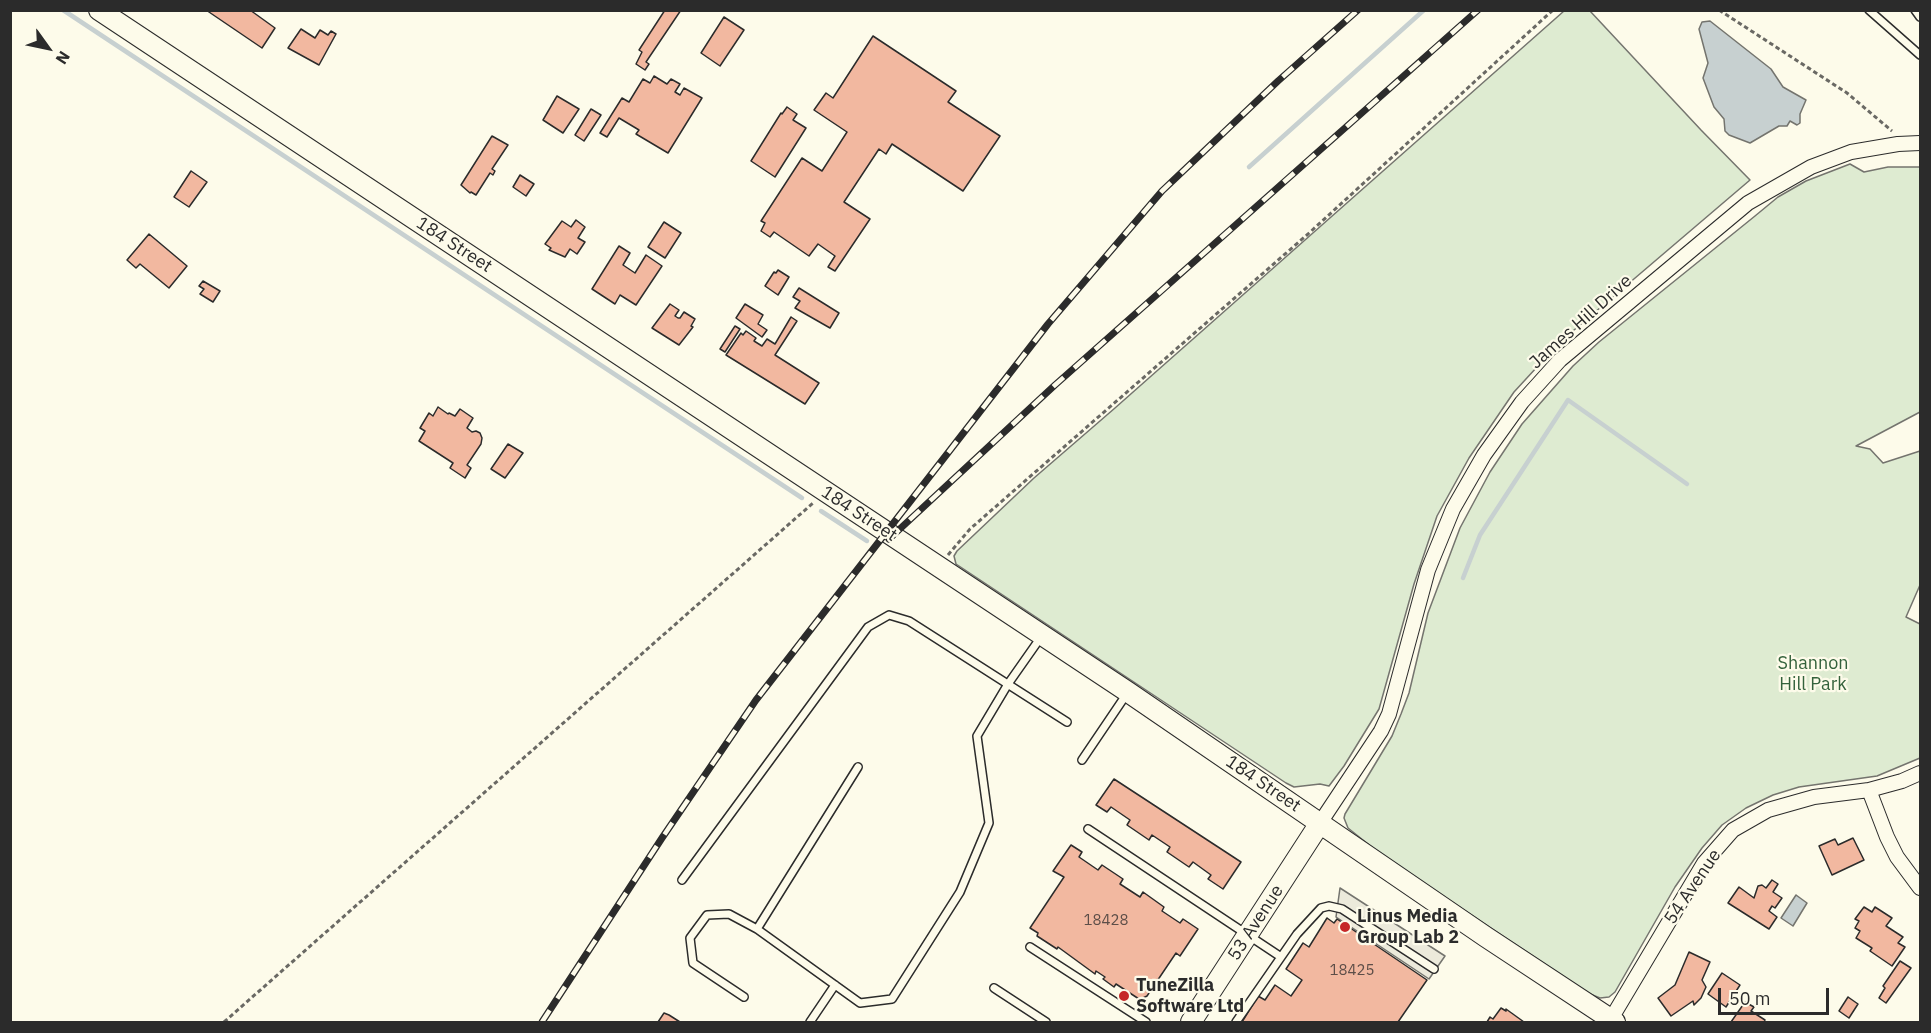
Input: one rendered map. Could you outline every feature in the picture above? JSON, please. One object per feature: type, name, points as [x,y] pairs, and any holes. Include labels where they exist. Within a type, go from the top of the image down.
[{"type":"main road","name":"184 Street","points":[[99,10],[1128,692],[1612,1022]]},
{"type":"main road","name":"53 Avenue","points":[[1191,1023],[1320,824]]},
{"type":"street","name":"James Hill Drive","points":[[1320,824],[1381,731],[1389,714],[1428,570],[1453,509],[1484,455],[1522,402],[1560,360],[1748,203],[1811,167],[1851,152],[1898,144],[1920,143]]},
{"type":"street","name":"54 Avenue","points":[[1612,1022],[1704,863],[1733,830],[1768,810],[1814,796],[1869,790],[1902,781],[1920,773]]},
{"type":"street","points":[[1869,790],[1897,857],[1920,888]]},
{"type":"lane","points":[[1869,10],[1920,54]]},
{"type":"lane","points":[[1915,10],[1920,17]]},
{"type":"lane","points":[[682,880],[867,627],[889,615],[909,621],[1067,722]]},
{"type":"lane","points":[[744,998],[693,963],[690,938],[707,915],[729,914],[757,929],[860,1004],[892,999],[960,892],[989,823],[977,736],[1008,684],[1042,635]]},
{"type":"lane","points":[[1082,760],[1128,692]]},
{"type":"lane","points":[[757,929],[858,767]]},
{"type":"lane","points":[[1088,829],[1281,957]]},
{"type":"lane","points":[[1236,1023],[1297,934],[1322,908],[1342,909],[1434,969]]},
{"type":"lane","points":[[1030,947],[1146,1023]]},
{"type":"lane","points":[[810,1023],[835,986]]},
{"type":"lane","points":[[994,988],[1046,1023]]},
{"type":"path","points":[[947,556],[970,529],[1308,234],[1553,10]]},
{"type":"path","points":[[1719,10],[1847,93],[1892,130],[1901,134]]},
{"type":"path","points":[[224,1023],[826,492]]},
{"type":"green space","points":[[1564,11],[1590,11],[1750,180],[1560,342],[1514,392],[1469,458],[1437,516],[1414,584],[1379,709],[1329,786],[1320,784],[1294,787],[1286,783],[956,564],[954,556],[957,551],[1034,478]]},
{"type":"green space","name":"Shannon Hill Park","points":[[1850,164],[1864,172],[1888,167],[1920,167],[1920,412],[1856,446],[1870,449],[1883,463],[1920,451],[1920,585],[1906,617],[1920,624],[1920,758],[1877,776],[1799,787],[1773,795],[1746,808],[1722,825],[1702,848],[1675,887],[1615,992],[1609,997],[1600,998],[1590,994],[1383,856],[1348,828],[1344,818],[1345,814],[1392,736],[1401,714],[1409,693],[1428,613],[1460,528],[1490,472],[1522,424],[1573,366],[1599,342],[1778,197],[1806,181]]},
{"type":"shaded area","points":[[1710,21],[1771,69],[1783,87],[1806,100],[1800,114],[1800,123],[1797,125],[1790,121],[1787,126],[1779,126],[1750,143],[1729,135],[1725,131],[1724,119],[1714,107],[1703,78],[1708,63],[1699,29],[1702,22]]},
{"type":"shaded area","points":[[1340,888],[1445,956],[1429,979],[1336,917]]},
{"type":"shaded area","points":[[1796,895],[1807,903],[1793,926],[1781,918]]},
{"type":"building","points":[[206,10],[250,10],[275,28],[262,48]]},
{"type":"building","points":[[665,10],[681,10],[646,62],[649,64],[645,70],[636,64],[642,52],[639,50]]},
{"type":"building","points":[[724,17],[744,30],[720,66],[701,53]]},
{"type":"building","points":[[301,29],[315,38],[320,30],[328,35],[331,31],[336,34],[319,65],[288,48]]},
{"type":"building","points":[[873,36],[956,91],[948,102],[1000,136],[963,191],[892,144],[886,154],[879,149],[844,202],[870,219],[835,271],[828,267],[835,256],[818,244],[809,256],[774,232],[770,237],[761,231],[765,223],[761,221],[802,158],[822,171],[847,132],[814,110],[826,93],[833,98]]},
{"type":"building","points":[[654,76],[667,84],[671,79],[680,84],[675,92],[680,95],[684,88],[702,98],[668,153],[636,134],[639,130],[619,118],[607,137],[600,133],[622,98],[629,102],[643,79],[650,83]]},
{"type":"building","points":[[557,96],[579,109],[563,133],[543,120]]},
{"type":"building","points":[[787,107],[797,114],[793,120],[806,128],[775,177],[751,161]]},
{"type":"building","points":[[591,109],[601,115],[584,141],[575,135]]},
{"type":"building","points":[[492,136],[508,145],[492,169],[495,171],[493,175],[490,173],[476,195],[461,185]]},
{"type":"building","points":[[191,171],[207,182],[189,207],[174,197]]},
{"type":"building","points":[[520,175],[534,184],[526,196],[513,187]]},
{"type":"building","points":[[576,220],[585,227],[578,238],[585,242],[577,254],[570,249],[565,257],[549,250],[551,248],[545,244],[562,221],[571,227]]},
{"type":"building","points":[[664,222],[681,233],[665,258],[648,247]]},
{"type":"building","points":[[149,234],[187,266],[169,288],[140,264],[136,268],[127,260]]},
{"type":"building","points":[[619,246],[630,253],[623,265],[635,273],[646,255],[662,266],[636,305],[620,295],[615,304],[592,289]]},
{"type":"building","points":[[778,270],[789,277],[778,295],[765,286],[774,272]]},
{"type":"building","points":[[203,281],[220,291],[213,302],[200,294],[204,289],[199,286]]},
{"type":"building","points":[[799,288],[839,313],[830,328],[795,308],[800,301],[793,297]]},
{"type":"building","points":[[670,304],[679,310],[675,316],[678,318],[684,312],[695,319],[691,326],[693,327],[679,345],[652,328]]},
{"type":"building","points":[[745,304],[763,315],[758,324],[767,330],[762,337],[736,318]]},
{"type":"building","points":[[791,317],[797,321],[775,355],[819,383],[805,404],[726,355],[741,333],[743,335],[746,331],[756,338],[754,341],[762,346],[767,339],[775,344]]},
{"type":"building","points":[[735,326],[740,329],[725,352],[720,349]]},
{"type":"building","points":[[438,407],[455,416],[460,409],[473,418],[467,428],[472,432],[480,433],[482,438],[481,444],[467,465],[471,468],[465,478],[450,468],[453,463],[419,441],[425,431],[420,428],[429,413],[433,416]]},
{"type":"building","points":[[508,444],[523,453],[505,478],[491,469]]},
{"type":"building","points":[[1114,779],[1241,862],[1223,889],[1208,879],[1211,875],[1193,862],[1189,867],[1167,852],[1170,847],[1152,835],[1149,840],[1127,825],[1130,820],[1111,807],[1107,812],[1096,805]]},
{"type":"building","points":[[1853,838],[1864,860],[1832,875],[1819,846],[1835,839],[1838,845]]},
{"type":"building","points":[[1071,845],[1082,852],[1079,857],[1098,870],[1102,865],[1123,879],[1120,884],[1140,897],[1143,892],[1164,907],[1162,911],[1180,923],[1183,919],[1198,929],[1180,956],[1176,953],[1147,996],[1143,998],[1139,999],[1116,984],[1114,987],[1103,979],[1105,977],[1096,971],[1095,974],[1058,947],[1057,949],[1037,936],[1038,933],[1030,928],[1064,877],[1053,871]]},
{"type":"building","points":[[1772,880],[1778,884],[1773,892],[1782,898],[1775,908],[1772,906],[1769,911],[1777,917],[1769,929],[1728,903],[1739,887],[1754,898],[1758,886],[1762,885],[1766,888]]},
{"type":"building","points":[[1864,907],[1872,912],[1875,907],[1892,918],[1886,926],[1903,937],[1898,943],[1905,947],[1892,966],[1870,951],[1872,948],[1856,938],[1860,931],[1855,928],[1859,921],[1855,919]]},
{"type":"building","points":[[1327,918],[1334,923],[1337,919],[1427,980],[1398,1022],[1242,1022],[1258,996],[1265,1000],[1275,985],[1291,996],[1302,980],[1286,969],[1303,943],[1309,947]]},
{"type":"building","points":[[1689,952],[1710,962],[1702,980],[1706,987],[1701,998],[1694,1005],[1693,1001],[1671,1016],[1658,998],[1675,985]]},
{"type":"building","points":[[1900,961],[1911,968],[1886,1003],[1879,998],[1885,988],[1883,986]]},
{"type":"building","points":[[1722,973],[1740,985],[1726,1007],[1708,994]]},
{"type":"building","points":[[1848,997],[1858,1004],[1849,1018],[1839,1011]]},
{"type":"building","points":[[1745,1002],[1754,1007],[1751,1011],[1765,1020],[1764,1022],[1731,1022]]},
{"type":"building","points":[[1501,1008],[1524,1022],[1487,1022],[1490,1017],[1493,1019]]},
{"type":"building","points":[[664,1013],[669,1015],[680,1022],[658,1022]]},
{"type":"waterway","points":[[63,10],[802,498]]},
{"type":"waterway","points":[[1249,167],[1424,10]]},
{"type":"waterway","points":[[1463,578],[1480,535],[1568,400],[1687,484]]},
{"type":"waterway","points":[[821,511],[867,541]]},
{"type":"railway","points":[[542,1022],[662,838],[756,700],[1048,324],[1162,191],[1278,81],[1358,10]]},
{"type":"railway","points":[[889,539],[1055,385],[1478,10]]},
{"type":"place","name":"Linus Media Group Lab 2","points":[[1345,927]]},
{"type":"place","name":"TuneZilla Software Ltd","points":[[1124,996]]}]
